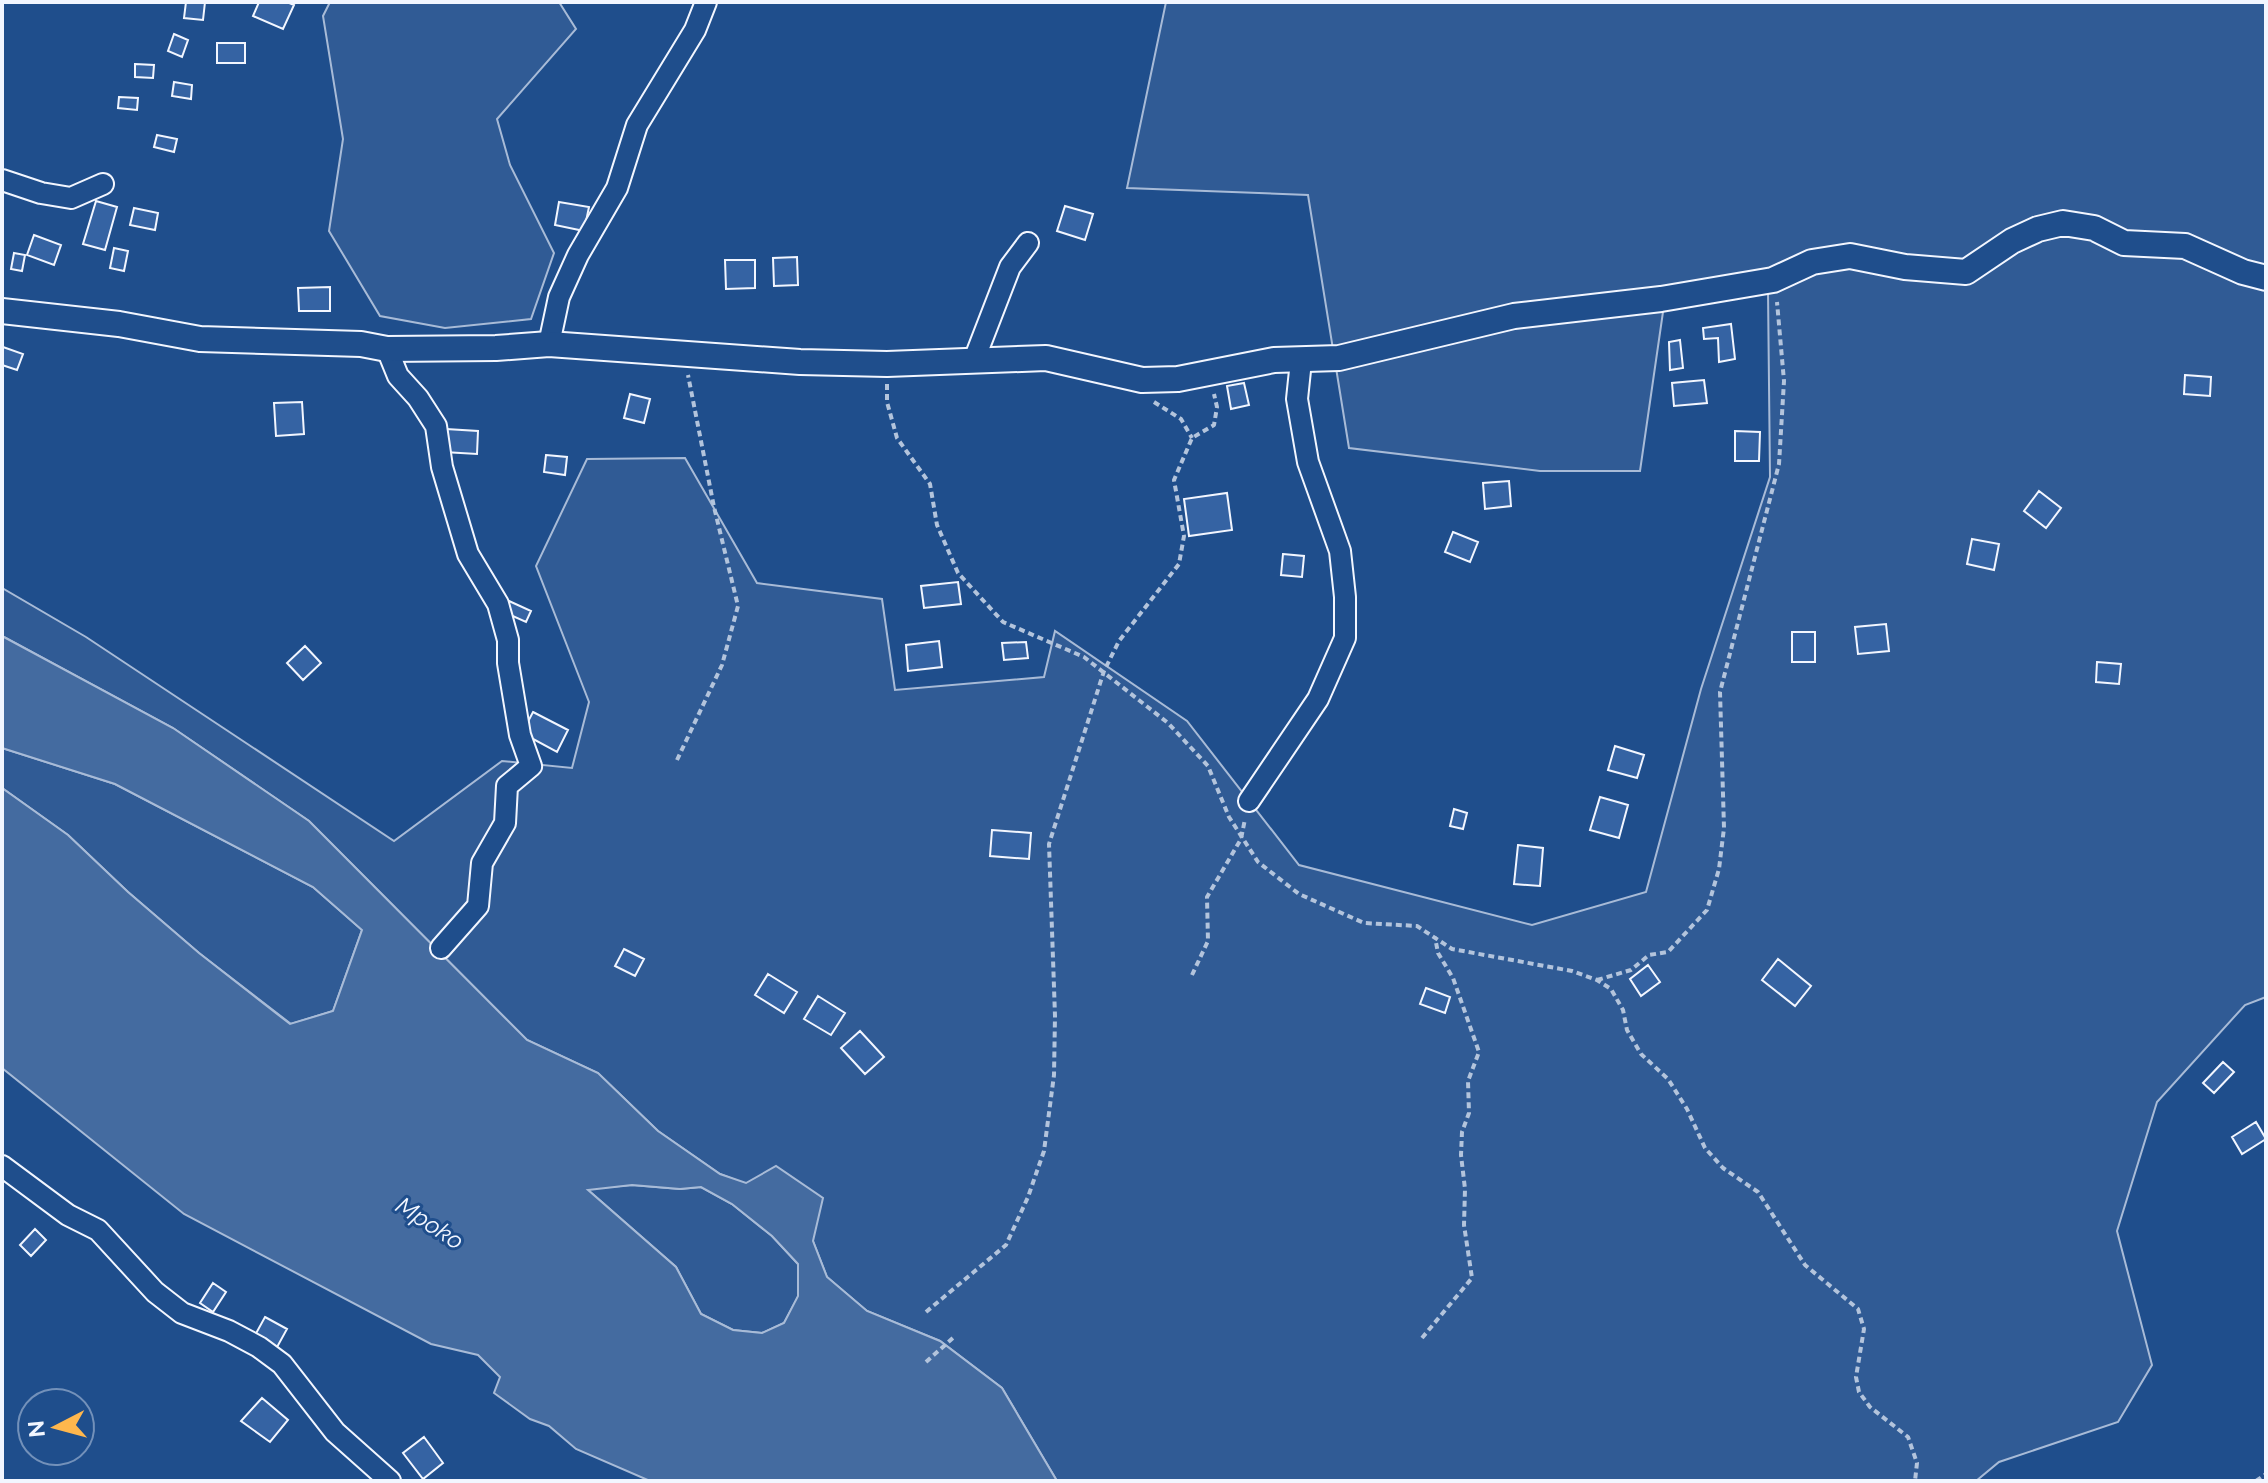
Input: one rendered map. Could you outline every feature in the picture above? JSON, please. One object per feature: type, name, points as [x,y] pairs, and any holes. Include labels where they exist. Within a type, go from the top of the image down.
[{"type":"street","points":[[549,344],[559,297],[578,255],[617,188],[637,125],[695,30],[706,2]]},
{"type":"street","points":[[2,180],[41,193],[71,198],[103,184]]},
{"type":"street","points":[[2,311],[119,324],[200,339],[361,344],[387,349],[549,344],[800,362],[887,364],[1046,358],[1142,380],[1178,379],[1259,362],[1339,358],[1514,316],[1661,299],[1773,280],[1812,262],[1850,256],[1905,267],[1966,272],[2012,241],[2038,229],[2063,223],[2094,228],[2124,243],[2185,246],[2243,272],[2266,278]]},
{"type":"street","points":[[974,360],[1010,267],[1028,243]]},
{"type":"street","points":[[387,349],[398,376],[418,398],[436,426],[442,467],[468,554],[498,604],[508,640],[508,663],[520,735],[531,766],[507,786],[505,823],[482,863],[478,906],[441,948]]},
{"type":"street","points":[[1249,801],[1318,699],[1345,638],[1340,551],[1308,462],[1297,399],[1301,361]]},
{"type":"street","points":[[2,1166],[68,1215],[98,1230],[155,1292],[182,1313],[229,1331],[282,1364],[335,1432],[390,1481]]},
{"type":"path","points":[[1597,980],[1631,970],[1649,955],[1668,952],[1707,910],[1719,869],[1724,828],[1720,692],[1779,464],[1784,381],[1778,303],[1773,280]]},
{"type":"path","points":[[677,760],[722,665],[738,606],[714,507],[684,353]]},
{"type":"path","points":[[887,364],[887,402],[897,438],[930,484],[937,525],[958,573],[1003,622],[1084,657],[1168,723],[1208,766],[1229,817],[1258,862],[1299,894],[1364,923],[1417,926],[1452,949],[1572,971],[1611,989],[1623,1010],[1627,1030],[1641,1054],[1668,1079],[1687,1109],[1705,1148],[1723,1168],[1758,1192],[1805,1265],[1858,1309],[1864,1329],[1856,1377],[1859,1392],[1870,1407],[1908,1437],[1917,1463],[1915,1481]]},
{"type":"path","points":[[926,1312],[1006,1245],[1028,1197],[1044,1151],[1054,1075],[1055,1004],[1049,844],[1104,671],[1119,641],[1179,564],[1184,536],[1174,480],[1192,438],[1214,425],[1217,407],[1208,372]]},
{"type":"path","points":[[1145,398],[1181,419],[1192,438]]},
{"type":"path","points":[[1192,975],[1208,941],[1207,897],[1241,839],[1249,801]]},
{"type":"path","points":[[1422,1338],[1472,1278],[1464,1225],[1465,1189],[1461,1155],[1462,1132],[1469,1113],[1468,1081],[1479,1052],[1453,978],[1438,953],[1435,937]]},
{"type":"path","points":[[926,1362],[954,1337]]},
{"type":"path","points":[[2256,1481],[2266,1474]]},
{"type":"shaded area","points":[[330,2],[559,2],[576,29],[497,119],[510,165],[554,253],[531,319],[445,328],[380,316],[329,231],[343,139],[323,16]]},
{"type":"shaded area","points":[[1166,2],[2266,2],[2266,997],[2245,1005],[2157,1102],[2117,1231],[2152,1365],[2118,1422],[1999,1462],[1976,1481],[1057,1481],[1002,1388],[940,1341],[867,1311],[827,1277],[813,1241],[746,1184],[720,1174],[658,1131],[598,1073],[527,1040],[309,821],[173,728],[2,636],[2,588],[86,637],[394,841],[502,761],[572,768],[589,702],[536,566],[587,459],[685,458],[757,583],[882,599],[895,690],[1044,677],[1055,631],[1187,721],[1299,865],[1532,925],[1646,892],[1701,689],[1770,477],[1768,292],[1664,305],[1640,471],[1540,471],[1349,448],[1308,195],[1127,188]]},
{"type":"shaded area","points":[[2,748],[115,784],[313,887],[362,930],[333,1011],[291,1024],[199,953],[68,835],[2,788]]},
{"type":"shaded area","points":[[632,1185],[680,1189],[701,1187],[732,1204],[772,1236],[798,1264],[798,1297],[784,1323],[762,1333],[733,1330],[701,1314],[676,1267],[587,1189]]},
{"type":"water","name":"Mpoko","points":[[2,636],[173,728],[309,821],[527,1040],[598,1073],[658,1131],[720,1174],[746,1183],[776,1166],[823,1198],[813,1241],[827,1277],[867,1311],[940,1341],[1002,1388],[1057,1481],[650,1481],[576,1449],[549,1426],[530,1419],[494,1393],[500,1377],[478,1355],[431,1344],[184,1214],[2,1068],[2,788],[68,835],[199,953],[290,1024],[333,1011],[362,930],[313,887],[115,784],[2,748]],"holes":[[[632,1185],[680,1189],[701,1187],[732,1204],[772,1236],[798,1264],[798,1296],[784,1323],[762,1333],[733,1330],[701,1314],[676,1267],[588,1190]]]},
{"type":"building","points":[[186,2],[205,2],[203,20],[184,18]]},
{"type":"building","points":[[259,2],[294,5],[283,29],[253,16]]},
{"type":"building","points":[[174,34],[188,40],[182,57],[168,51]]},
{"type":"building","points":[[217,43],[245,43],[245,63],[217,63]]},
{"type":"building","points":[[135,64],[154,65],[153,78],[135,77]]},
{"type":"building","points":[[174,82],[192,85],[191,99],[172,96]]},
{"type":"building","points":[[119,97],[138,98],[137,110],[118,108]]},
{"type":"building","points":[[157,135],[177,139],[174,152],[154,147]]},
{"type":"building","points":[[96,201],[117,207],[105,250],[83,244]]},
{"type":"building","points":[[559,202],[589,207],[584,231],[555,225]]},
{"type":"building","points":[[1065,206],[1093,214],[1085,240],[1057,231]]},
{"type":"building","points":[[134,208],[158,213],[155,230],[130,225]]},
{"type":"building","points":[[34,235],[61,245],[54,265],[27,255]]},
{"type":"building","points":[[114,248],[128,251],[124,271],[110,268]]},
{"type":"building","points":[[14,253],[25,255],[22,271],[11,269]]},
{"type":"building","points":[[797,257],[798,285],[774,286],[773,258]]},
{"type":"building","points":[[725,260],[755,260],[755,288],[726,289]]},
{"type":"building","points":[[330,287],[330,311],[299,311],[298,288]]},
{"type":"building","points":[[1731,324],[1735,359],[1719,362],[1718,338],[1704,339],[1703,328]]},
{"type":"building","points":[[1680,340],[1683,368],[1670,370],[1669,342]]},
{"type":"building","points":[[3,347],[23,354],[17,370],[2,365]]},
{"type":"building","points":[[2185,375],[2211,377],[2210,396],[2184,394]]},
{"type":"building","points":[[1704,380],[1707,403],[1674,406],[1672,383]]},
{"type":"building","points":[[1244,383],[1249,405],[1231,409],[1227,386]]},
{"type":"building","points":[[630,394],[650,399],[644,423],[624,418]]},
{"type":"building","points":[[302,402],[304,434],[276,436],[274,403]]},
{"type":"building","points":[[446,429],[478,431],[477,454],[444,452]]},
{"type":"building","points":[[1735,431],[1760,432],[1759,461],[1735,461]]},
{"type":"building","points":[[546,455],[567,457],[565,475],[544,472]]},
{"type":"building","points":[[1509,481],[1511,506],[1485,509],[1483,483]]},
{"type":"building","points":[[2039,491],[2061,508],[2046,528],[2024,511]]},
{"type":"building","points":[[1227,493],[1232,530],[1189,536],[1184,499]]},
{"type":"building","points":[[1453,532],[1478,542],[1470,562],[1445,552]]},
{"type":"building","points":[[1972,539],[1999,544],[1994,570],[1967,564]]},
{"type":"building","points":[[1283,554],[1304,556],[1302,577],[1281,575]]},
{"type":"building","points":[[958,582],[961,604],[924,608],[921,586]]},
{"type":"building","points":[[509,601],[531,611],[526,622],[504,612]]},
{"type":"building","points":[[1886,624],[1889,651],[1858,654],[1855,627]]},
{"type":"building","points":[[1792,632],[1815,632],[1815,662],[1792,662]]},
{"type":"building","points":[[939,641],[942,667],[908,671],[906,645]]},
{"type":"building","points":[[1026,642],[1028,658],[1004,660],[1002,643]]},
{"type":"building","points":[[305,646],[321,663],[303,680],[287,663]]},
{"type":"building","points":[[2097,662],[2121,664],[2119,684],[2096,682]]},
{"type":"building","points":[[533,712],[568,730],[557,752],[522,733]]},
{"type":"building","points":[[1615,746],[1644,755],[1637,778],[1608,770]]},
{"type":"building","points":[[1600,797],[1628,805],[1619,838],[1590,830]]},
{"type":"building","points":[[1454,809],[1467,813],[1463,829],[1450,826]]},
{"type":"building","points":[[992,830],[1031,833],[1029,859],[990,856]]},
{"type":"building","points":[[1518,845],[1543,848],[1540,886],[1514,884]]},
{"type":"building","points":[[624,949],[644,959],[635,976],[615,966]]},
{"type":"building","points":[[1778,959],[1811,986],[1795,1006],[1762,980]]},
{"type":"building","points":[[1648,965],[1660,982],[1641,996],[1630,979]]},
{"type":"building","points":[[768,974],[797,992],[784,1013],[755,995]]},
{"type":"building","points":[[1426,988],[1450,997],[1445,1013],[1420,1004]]},
{"type":"building","points":[[818,996],[845,1013],[831,1035],[804,1019]]},
{"type":"building","points":[[860,1031],[884,1057],[865,1074],[841,1048]]},
{"type":"building","points":[[2223,1062],[2234,1072],[2214,1093],[2203,1083]]},
{"type":"building","points":[[2256,1122],[2266,1139],[2242,1154],[2232,1137]]},
{"type":"building","points":[[35,1229],[46,1240],[31,1256],[20,1245]]},
{"type":"building","points":[[213,1283],[226,1292],[213,1312],[200,1303]]},
{"type":"building","points":[[265,1317],[287,1329],[276,1349],[254,1337]]},
{"type":"building","points":[[262,1398],[288,1420],[270,1442],[241,1421]]},
{"type":"building","points":[[424,1437],[443,1463],[423,1479],[403,1453]]}]
